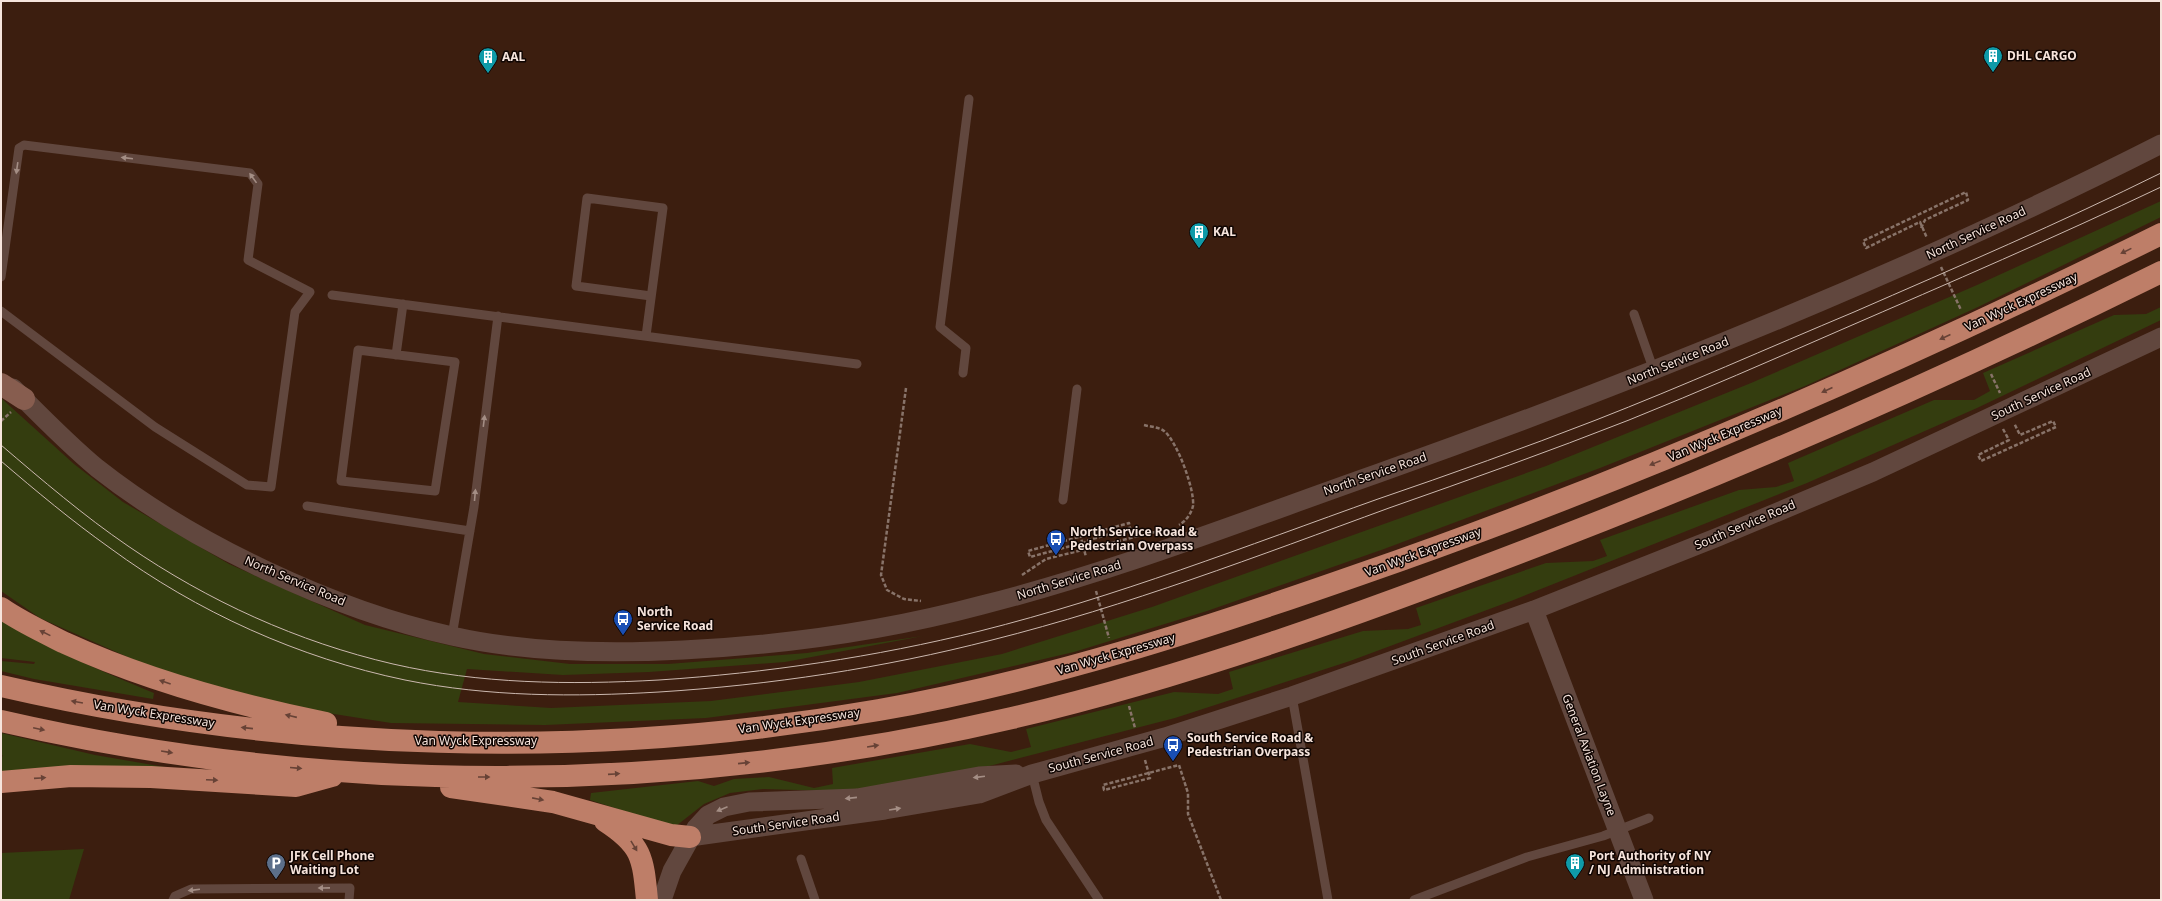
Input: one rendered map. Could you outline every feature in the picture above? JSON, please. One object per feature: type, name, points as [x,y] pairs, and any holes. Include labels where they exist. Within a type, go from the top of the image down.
[{"type":"highway","name":"Van Wyck Expressway","points":[[1,686],[66,700],[194,721],[310,734],[411,740],[578,741],[673,736],[767,726],[876,711],[961,694],[1060,670],[1145,647],[1386,566],[1651,464],[1912,352],[2161,234]]},
{"type":"highway","points":[[1,721],[86,739],[251,764],[375,774],[491,777],[580,775],[667,770],[747,763],[841,751],[927,736],[1012,718],[1125,688],[1237,653],[1354,613],[1511,556],[1627,511],[1882,403],[2048,327],[2161,272]]},
{"type":"highway","points":[[1,608],[23,622],[81,650],[176,685],[277,713],[411,740]]},
{"type":"highway","points":[[1,782],[71,776],[152,777],[296,786],[347,772]]},
{"type":"highway","points":[[375,774],[493,794],[530,797],[594,813],[671,835],[690,837]]},
{"type":"highway","points":[[594,813],[622,832],[633,843],[643,867],[647,900]]},
{"type":"street","name":"North Service Road","points":[[1,377],[18,404],[142,501],[193,532],[242,558],[311,589],[383,617],[452,636],[560,650],[665,651],[799,640],[950,614],[1028,593],[1144,556],[1484,435],[1654,371],[1904,266],[2104,173],[2161,144]]},
{"type":"street","name":"South Service Road","points":[[690,837],[980,794],[1032,774],[1165,737],[1292,696],[1534,610],[1718,537],[1873,472],[1997,416],[2161,337]]},
{"type":"street","points":[[1,384],[18,404]]},
{"type":"street","name":"General Aviation Layne","points":[[1534,610],[1644,900]]},
{"type":"street","points":[[662,900],[672,871],[690,837],[708,815],[724,807],[740,803],[836,800],[915,789],[979,776],[1032,774]]},
{"type":"lane","points":[[963,373],[966,348],[940,327],[969,99]]},
{"type":"lane","points":[[1,277],[19,148],[24,145],[250,172],[258,184],[248,260],[310,292],[295,312],[271,487],[247,485],[155,427],[1,311]]},
{"type":"lane","points":[[646,336],[663,208],[587,198],[576,286],[651,296]]},
{"type":"lane","points":[[332,294],[856,364]]},
{"type":"lane","points":[[396,355],[403,304]]},
{"type":"lane","points":[[1634,314],[1654,371]]},
{"type":"lane","points":[[452,636],[470,531],[498,316]]},
{"type":"lane","points":[[358,350],[396,355],[455,362],[435,491],[341,480],[358,350]]},
{"type":"lane","points":[[1063,500],[1077,389]]},
{"type":"lane","points":[[307,506],[470,531]]},
{"type":"lane","points":[[1292,696],[1328,900]]},
{"type":"lane","points":[[1032,774],[1039,802],[1046,820],[1099,900]]},
{"type":"lane","points":[[1414,900],[1527,857],[1618,831],[1649,818]]},
{"type":"lane","points":[[801,859],[816,900]]},
{"type":"lane","points":[[173,900],[175,896],[191,889],[350,888],[350,900]]},
{"type":"path","points":[[1920,222],[1866,248],[1863,241],[1966,192],[1968,200],[1925,220],[1921,228]]},
{"type":"path","points":[[906,388],[881,575],[887,590],[904,599],[923,601]]},
{"type":"path","points":[[1,421],[18,404]]},
{"type":"path","points":[[1997,416],[2009,440],[1978,455],[1981,461],[2056,427],[2053,421],[2020,435]]},
{"type":"path","points":[[1144,425],[1163,430],[1173,442],[1193,495],[1193,506],[1189,516],[1175,526]]},
{"type":"path","points":[[1079,550],[1086,541],[1130,528],[1129,523],[1028,550],[1030,557],[1082,543]]},
{"type":"path","points":[[1020,577],[1046,559],[1164,530]]},
{"type":"path","points":[[1150,778],[1104,790],[1103,785],[1179,765],[1188,793],[1188,814],[1221,900]]},
{"type":"shaded area","points":[[1,1],[2161,1],[2161,900],[1,900]]},
{"type":"green space","points":[[2161,201],[2161,217],[1978,307],[1805,386],[1600,468],[1384,549],[1207,611],[1074,652],[897,693],[706,718],[545,725],[391,723],[277,705],[150,667],[40,618],[1,591],[1,398],[74,464],[123,502],[229,564],[365,625],[484,654],[570,664],[668,664],[807,653],[923,636],[785,662],[649,672],[563,675],[467,669],[458,702],[551,708],[711,701],[859,682],[1002,654],[1152,607],[1546,466],[1751,383],[1977,285]]},
{"type":"green space","points":[[2161,307],[2161,320],[1977,408],[1807,483],[1511,601],[1350,661],[1175,718],[970,771],[872,788],[832,791],[763,789],[730,793],[704,804],[676,826],[670,826],[590,800],[591,793],[698,781],[714,786],[734,779],[769,777],[814,788],[833,784],[832,768],[970,744],[1011,752],[1031,747],[1026,729],[1174,692],[1218,694],[1233,689],[1229,672],[1363,631],[1408,629],[1421,625],[1416,608],[1546,563],[1593,561],[1607,556],[1600,540],[1739,490],[1776,487],[1794,481],[1788,463],[1934,400],[1974,400],[1990,391],[1983,373],[2114,315],[2146,314]]},
{"type":"green space","points":[[1,618],[19,630],[57,650],[154,693],[153,699],[34,679],[1,671],[1,661],[34,664],[35,662],[1,658]]},
{"type":"green space","points":[[1,733],[95,755],[182,770],[114,767],[46,767],[1,772],[1,757],[3,756],[1,754]]},
{"type":"green space","points":[[84,849],[69,900],[1,900],[1,853]]},
{"type":"tram line","points":[[1,445],[95,522],[158,566],[190,585],[222,602],[288,631],[358,655],[426,671],[459,676],[558,682],[625,682],[659,680],[740,673],[820,663],[901,649],[980,631],[1081,603],[1180,570],[1487,461],[1629,407],[1854,312],[2047,227],[2161,173]]},
{"type":"tram line","points":[[1,461],[54,506],[96,538],[143,571],[178,593],[250,630],[326,659],[365,671],[437,686],[468,690],[500,693],[563,695],[659,692],[785,680],[910,659],[992,640],[1093,612],[1241,562],[1599,432],[1656,409],[1963,277],[2161,187]]},
{"type":"place","name":"DHL CARGO","points":[[1993,73]]},
{"type":"place","name":"AAL","points":[[488,74]]},
{"type":"place","name":"KAL","points":[[1199,249]]},
{"type":"place","name":"North Service Road & Pedestrian Overpass","points":[[1056,556]]},
{"type":"place","name":"North Service Road","points":[[623,636]]},
{"type":"place","name":"South Service Road & Pedestrian Overpass","points":[[1173,762]]},
{"type":"place","name":"JFK Cell Phone Waiting Lot","points":[[276,880]]},
{"type":"place","name":"Port Authority of NY / NJ Administration","points":[[1575,880]]}]
